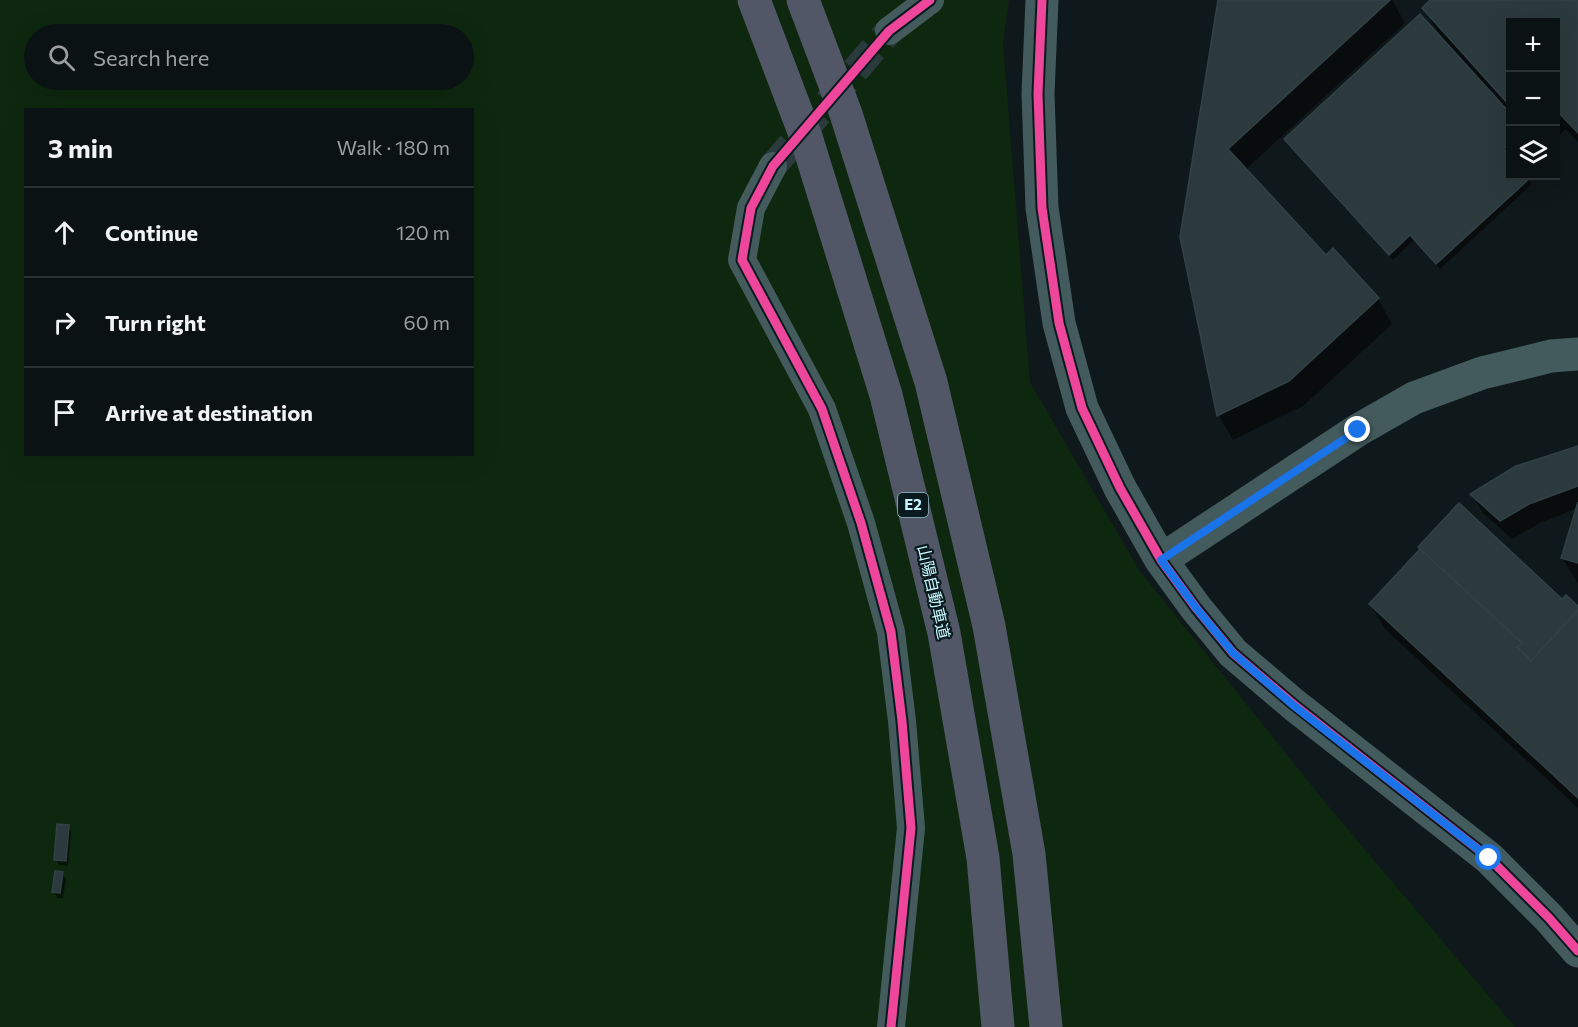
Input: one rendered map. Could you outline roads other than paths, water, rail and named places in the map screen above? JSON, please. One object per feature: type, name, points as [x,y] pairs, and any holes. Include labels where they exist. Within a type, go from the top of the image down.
[{"type":"highway","name":"山陽自動車道","points":[[754,0],[806,137],[886,394],[944,633],[983,858],[998,1027]]},
{"type":"highway","points":[[803,0],[846,114],[930,382],[986,614],[1029,854],[1046,1027]]},
{"type":"street","points":[[889,32],[930,0]]},
{"type":"street","points":[[1042,0],[1038,94],[1042,208],[1059,323],[1082,408],[1120,488],[1161,560],[1233,653],[1293,705],[1489,858],[1549,918],[1578,951]]},
{"type":"street","points":[[773,166],[751,208],[742,260],[822,409],[861,523],[891,632],[902,721],[911,828],[891,1027]]},
{"type":"street","points":[[1161,560],[1358,430],[1414,398],[1482,373],[1551,356],[1578,354]]},
{"type":"tunnel","points":[[773,166],[889,31]]}]
